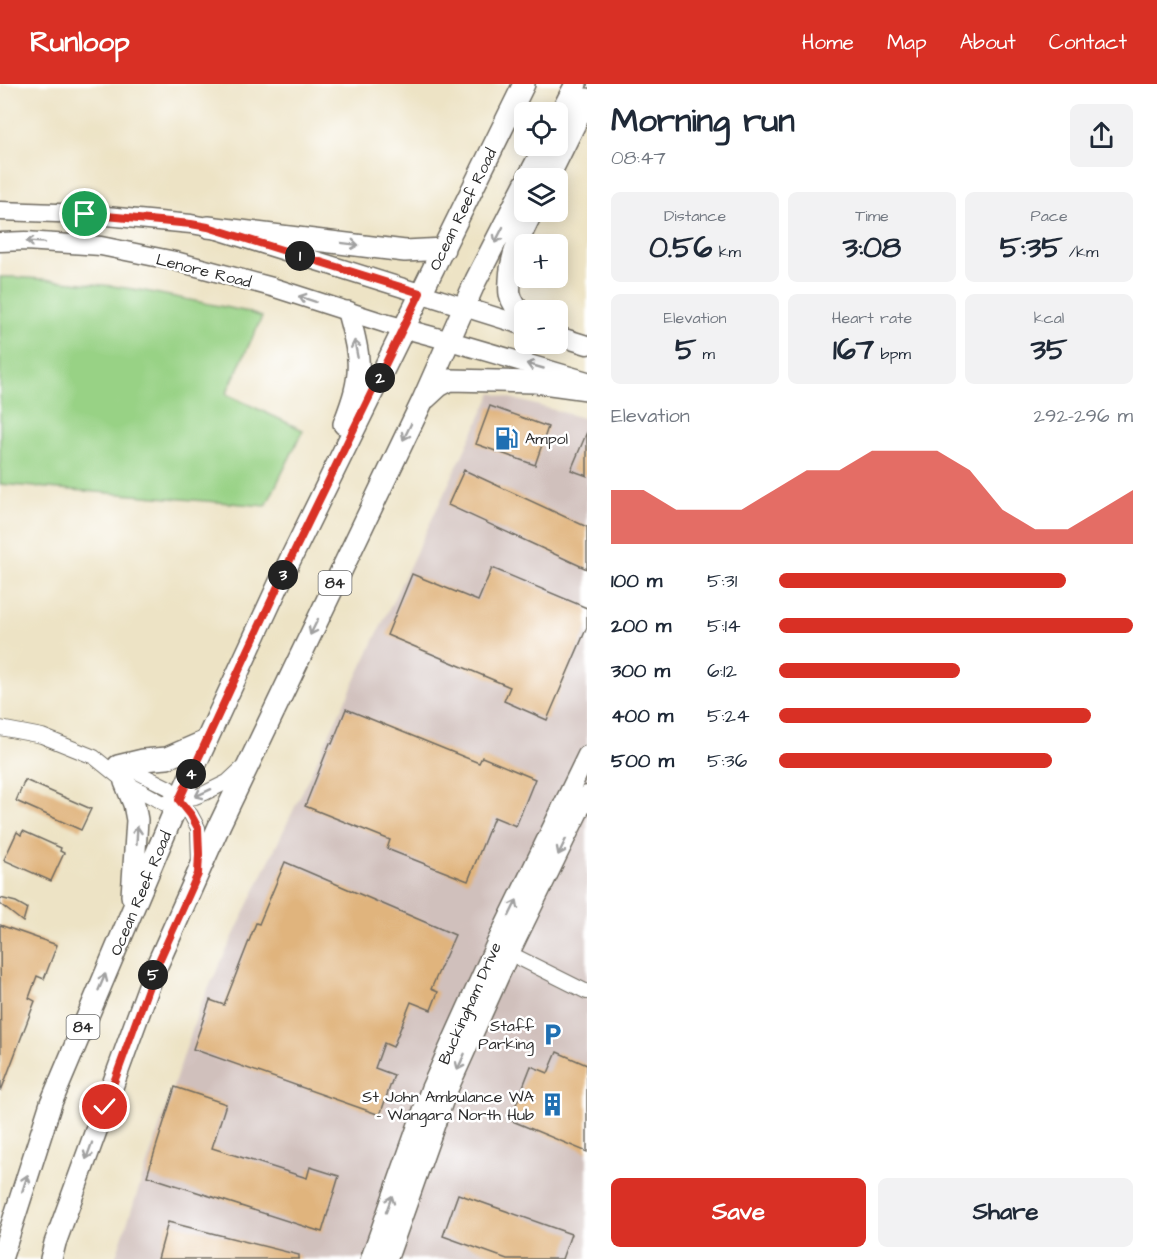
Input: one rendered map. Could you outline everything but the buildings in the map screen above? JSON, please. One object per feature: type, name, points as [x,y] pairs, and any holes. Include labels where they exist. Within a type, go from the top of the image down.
[{"type":"main road","name":"Ocean Reef Road","points":[[1,1259],[51,1103],[179,800],[290,560],[524,84]]},
{"type":"main road","points":[[567,102],[576,84]]},
{"type":"main road","points":[[553,168],[587,99]]},
{"type":"main road","name":"84","points":[[51,1259],[154,972],[250,760],[514,206]]},
{"type":"main road","points":[[514,305],[509,292],[510,271],[513,255],[527,222]]},
{"type":"main road","points":[[208,227],[405,251],[444,249]]},
{"type":"main road","points":[[290,560],[304,515],[334,453],[356,387],[358,357],[348,312]]},
{"type":"main road","points":[[422,402],[439,386],[450,380],[536,382],[587,390]]},
{"type":"main road","points":[[131,914],[138,820],[134,804],[115,770],[143,760],[167,758],[206,741]]},
{"type":"street","points":[[0,211],[85,214],[208,227],[514,322]]},
{"type":"street","name":"Lenore Road","points":[[0,242],[25,241],[101,246],[175,261],[272,287],[403,329],[587,381]]},
{"type":"street","points":[[568,339],[587,345]]},
{"type":"street","points":[[0,728],[42,736],[94,757],[115,770],[129,768],[169,788],[191,815],[198,828],[198,874]]},
{"type":"street","name":"Buckingham Drive","points":[[388,1259],[446,1095],[502,949],[587,755]]},
{"type":"street","points":[[179,800],[195,797],[227,782],[250,760]]},
{"type":"street","name":"Buckingham Drive","points":[[370,1259],[430,1089],[502,949],[587,795]]},
{"type":"street","points":[[502,949],[587,992]]},
{"type":"shaded area","points":[[492,393],[587,419],[587,1259],[115,1259],[201,1004]]},
{"type":"green space","points":[[0,277],[113,286],[244,311],[262,317],[226,394],[303,430],[266,506],[0,484]]},
{"type":"place","name":"Ampol","points":[[507,438]]},
{"type":"place","name":"Staff Parking","points":[[552,1034]]},
{"type":"place","name":"St John Ambulance WA - Wangara North Hub","points":[[552,1105]]},
{"type":"route","points":[[85,214],[208,227],[420,293],[290,560],[179,800],[198,828],[198,874],[154,972],[105,1107]]}]
